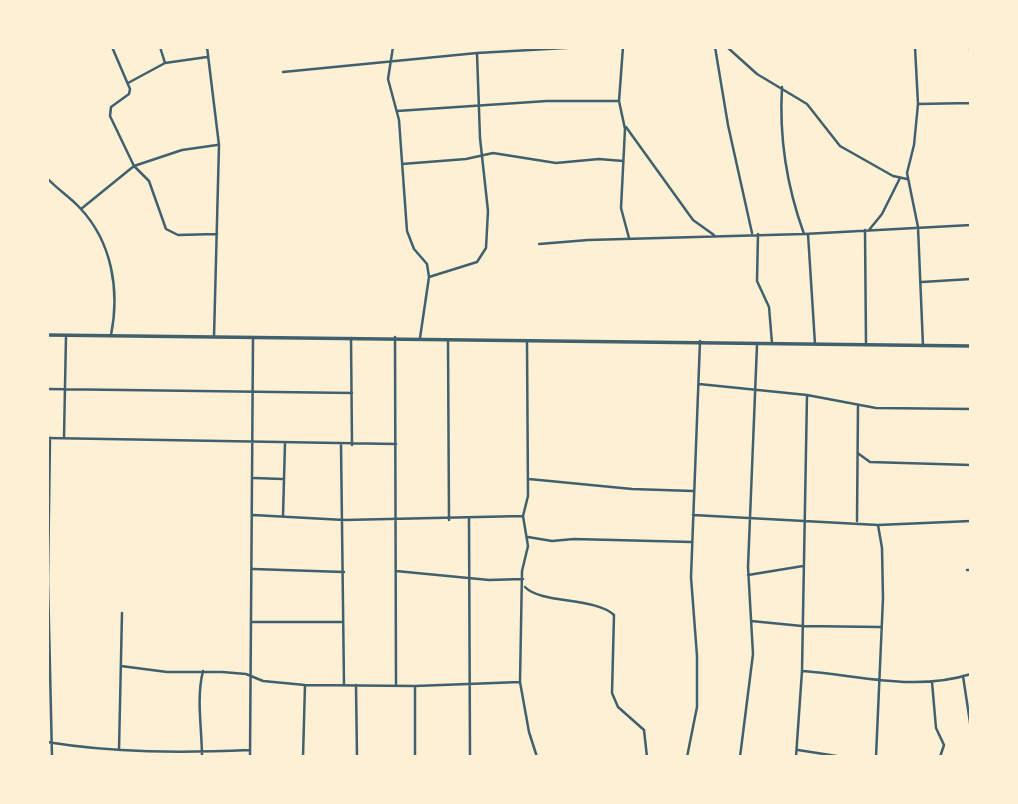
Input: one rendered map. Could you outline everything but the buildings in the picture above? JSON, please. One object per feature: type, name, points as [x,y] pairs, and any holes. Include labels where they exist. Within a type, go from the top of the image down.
[{"type":"street","points":[[112,47],[128,83],[129,94],[111,107],[110,116],[134,166],[149,181],[170,234],[217,234]]},
{"type":"street","points":[[160,47],[165,63]]},
{"type":"street","points":[[206,47],[219,145],[214,338]]},
{"type":"street","points":[[393,47],[389,63],[389,86],[397,111],[407,231],[414,249],[427,264],[429,277],[420,338]]},
{"type":"street","points":[[283,72],[477,52],[583,47]]},
{"type":"street","points":[[623,47],[619,101],[624,125],[622,212],[630,239]]},
{"type":"street","points":[[715,47],[728,125],[752,234]]},
{"type":"street","points":[[727,47],[757,74],[807,104],[840,146],[900,178],[908,179]]},
{"type":"street","points":[[915,47],[918,104],[914,145],[907,165],[918,227],[923,346]]},
{"type":"street","points":[[970,47],[971,71]]},
{"type":"street","points":[[429,277],[468,265],[484,253],[488,211],[477,52]]},
{"type":"street","points":[[128,83],[165,63],[208,57]]},
{"type":"street","points":[[782,87],[781,125],[789,185],[806,234],[815,344]]},
{"type":"street","points":[[971,91],[971,200]]},
{"type":"street","points":[[397,111],[547,101],[619,101]]},
{"type":"street","points":[[918,104],[970,103]]},
{"type":"street","points":[[624,125],[693,220],[716,236]]},
{"type":"street","points":[[81,209],[134,166],[182,150],[219,145]]},
{"type":"street","points":[[402,164],[503,153],[523,159],[556,163],[599,159],[623,161]]},
{"type":"street","points":[[47,178],[81,209],[104,243],[110,262],[115,300],[111,335]]},
{"type":"street","points":[[866,344],[867,230],[882,215],[900,178]]},
{"type":"street","points":[[539,244],[971,225]]},
{"type":"street","points":[[758,234],[757,281],[769,307],[772,343]]},
{"type":"street","points":[[922,282],[971,279]]},
{"type":"street","points":[[47,335],[253,339],[395,337],[448,340],[971,346]]},
{"type":"street","points":[[64,437],[66,336]]},
{"type":"street","points":[[395,337],[396,685]]},
{"type":"street","points":[[351,338],[352,445]]},
{"type":"street","points":[[250,757],[253,339]]},
{"type":"street","points":[[448,340],[449,520]]},
{"type":"street","points":[[527,341],[528,496],[523,516],[527,536],[520,682],[529,732],[537,757]]},
{"type":"street","points":[[687,757],[696,707],[692,542],[700,341]]},
{"type":"street","points":[[740,757],[753,662],[748,575],[757,343]]},
{"type":"street","points":[[699,384],[807,395],[896,409],[971,409]]},
{"type":"street","points":[[47,389],[352,393]]},
{"type":"street","points":[[796,757],[802,671],[807,395]]},
{"type":"street","points":[[857,521],[858,405]]},
{"type":"street","points":[[52,757],[49,742],[48,689],[49,438],[396,444]]},
{"type":"street","points":[[284,517],[285,443]]},
{"type":"street","points":[[341,445],[344,685]]},
{"type":"street","points":[[859,454],[870,462],[971,465]]},
{"type":"street","points":[[254,478],[283,479]]},
{"type":"street","points":[[528,479],[693,491]]},
{"type":"street","points":[[693,514],[857,521],[878,525],[971,521]]},
{"type":"street","points":[[253,516],[344,520],[395,517],[449,520],[523,516]]},
{"type":"street","points":[[469,519],[470,757]]},
{"type":"street","points":[[876,757],[882,548],[878,525]]},
{"type":"street","points":[[527,536],[552,541],[574,539],[692,542]]},
{"type":"street","points":[[748,575],[804,566]]},
{"type":"street","points":[[253,569],[344,572]]},
{"type":"street","points":[[396,571],[468,578],[523,579]]},
{"type":"street","points":[[524,585],[534,594],[561,597],[607,609],[614,615],[612,693],[618,708],[644,730],[647,757]]},
{"type":"street","points":[[119,750],[122,613]]},
{"type":"street","points":[[751,621],[802,626],[880,627]]},
{"type":"street","points":[[252,622],[343,622]]},
{"type":"street","points":[[121,666],[167,672],[203,671],[305,685],[415,687],[520,682]]},
{"type":"street","points":[[202,754],[203,725],[199,694],[203,671]]},
{"type":"street","points":[[802,671],[877,681],[932,681],[971,674]]},
{"type":"street","points":[[963,677],[971,729]]},
{"type":"street","points":[[932,681],[936,728],[944,745],[940,757]]},
{"type":"street","points":[[303,757],[305,685]]},
{"type":"street","points":[[356,685],[357,757]]},
{"type":"street","points":[[415,687],[415,757]]},
{"type":"street","points":[[49,742],[104,750],[202,754],[250,750]]},
{"type":"street","points":[[104,750],[104,757]]},
{"type":"street","points":[[797,750],[843,757]]}]
